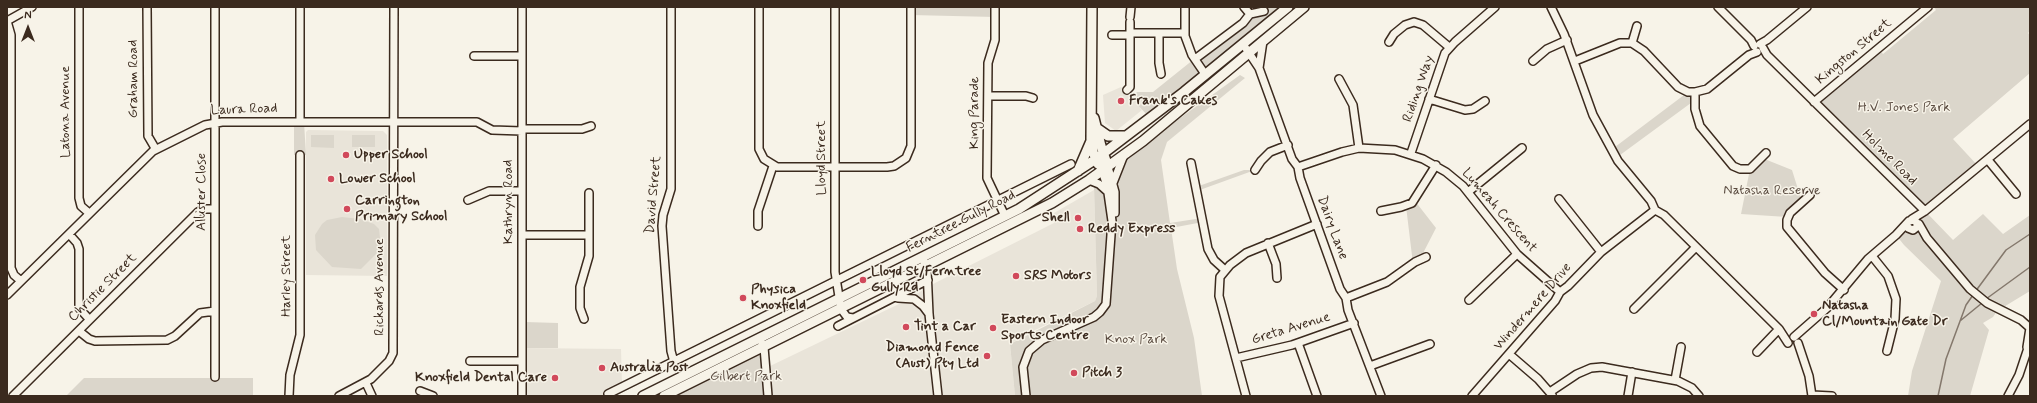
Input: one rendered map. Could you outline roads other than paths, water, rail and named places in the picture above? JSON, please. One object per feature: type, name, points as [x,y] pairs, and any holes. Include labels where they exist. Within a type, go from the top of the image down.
[{"type":"main road","points":[[1078,171],[1091,139],[1092,7]]},
{"type":"main road","name":"Ferntree Gully Road","points":[[664,396],[764,347],[922,258],[1006,216],[1100,156],[1288,7]]},
{"type":"main road","name":"Ferntree Gully Road","points":[[643,396],[760,337],[926,267],[1024,218],[1089,180],[1124,155],[1304,7]]},
{"type":"main road","points":[[1092,112],[1098,129],[1100,156]]},
{"type":"main road","points":[[1098,129],[1108,136],[1125,136]]},
{"type":"main road","points":[[1091,139],[1105,169]]},
{"type":"street","points":[[21,281],[14,275],[11,268],[11,32],[7,21],[32,7]]},
{"type":"street","name":"Latona Avenue","points":[[79,7],[79,198],[81,206],[90,213]]},
{"type":"street","name":"Graham Road","points":[[147,7],[148,136],[155,148]]},
{"type":"street","name":"Allister Close","points":[[215,377],[216,7]]},
{"type":"street","points":[[300,7],[300,122]]},
{"type":"street","name":"Rickards Avenue","points":[[340,396],[366,383],[389,361],[393,350],[394,7]]},
{"type":"street","name":"Kathryn Road","points":[[522,7],[522,396]]},
{"type":"street","name":"David Street","points":[[671,7],[671,189],[663,215],[662,226],[671,351],[674,362]]},
{"type":"street","points":[[759,7],[759,149],[764,159],[773,166],[835,167],[890,166],[903,161],[909,155],[911,146],[911,7]]},
{"type":"street","name":"Lloyd Street","points":[[835,7],[836,281],[840,304]]},
{"type":"street","name":"King Parade","points":[[995,7],[995,40],[988,63],[988,178],[1006,216]]},
{"type":"street","points":[[1128,90],[1130,87],[1131,7]]},
{"type":"street","points":[[1186,7],[1184,33],[1195,60],[1205,74]]},
{"type":"street","points":[[1244,7],[1250,14]]},
{"type":"street","name":"Riding Way","points":[[1411,154],[1440,64],[1449,47],[1495,7]]},
{"type":"street","points":[[1552,7],[1567,40],[1587,98],[1602,134],[1618,161],[1639,189],[1651,201],[1655,210],[1662,214],[1779,329],[1794,341],[1809,376],[1812,396],[1832,396]]},
{"type":"street","name":"Holme Road","points":[[1718,7],[1925,211]]},
{"type":"street","points":[[1575,61],[1620,43],[1632,43],[1644,51],[1678,87],[1688,92],[1695,92],[1707,89],[1807,7]]},
{"type":"street","name":"Kingston Street","points":[[1814,102],[1928,7]]},
{"type":"street","points":[[1195,60],[1243,22],[1250,14],[1264,9],[1264,27]]},
{"type":"street","points":[[1389,42],[1394,34],[1405,25],[1414,22],[1423,25],[1449,47]]},
{"type":"street","points":[[1632,43],[1637,26]]},
{"type":"street","points":[[1159,33],[1159,63],[1161,74]]},
{"type":"street","points":[[1112,34],[1184,33]]},
{"type":"street","points":[[1533,61],[1547,49],[1567,40]]},
{"type":"street","name":"Dairy Lane","points":[[1259,68],[1263,41]]},
{"type":"street","name":"Dairy Lane","points":[[1243,44],[1250,52],[1259,68],[1292,159],[1298,167],[1300,178],[1340,289],[1346,298],[1381,396]]},
{"type":"street","points":[[474,56],[522,56]]},
{"type":"street","points":[[1339,80],[1354,105],[1359,148]]},
{"type":"street","points":[[1695,92],[1695,109],[1700,126],[1733,166],[1740,169],[1750,169],[1766,153]]},
{"type":"street","points":[[988,96],[1026,96],[1034,98]]},
{"type":"street","points":[[1429,99],[1464,110],[1473,109],[1485,101]]},
{"type":"street","name":"Laura Road","points":[[7,296],[155,148],[202,126],[215,122],[476,122],[492,130],[582,130],[591,126]]},
{"type":"street","points":[[1794,341],[1844,290],[1872,256],[1896,235],[1913,225],[1925,211],[2030,124]]},
{"type":"street","points":[[1255,170],[1270,152],[1288,145]]},
{"type":"street","name":"Lumeah Crescent","points":[[1298,167],[1342,152],[1359,148],[1386,149],[1411,154],[1436,165],[1468,192],[1517,254],[1560,292]]},
{"type":"street","points":[[1468,192],[1522,148]]},
{"type":"street","name":"Harley Street","points":[[289,396],[290,375],[300,335],[300,155]]},
{"type":"street","points":[[1113,183],[1124,155]]},
{"type":"street","points":[[1988,160],[2016,194]]},
{"type":"street","points":[[1191,163],[1208,249],[1211,256],[1225,270]]},
{"type":"street","name":"Ferntree Gully Road","points":[[608,394],[1071,164]]},
{"type":"street","points":[[1381,211],[1401,208],[1412,203],[1436,165]]},
{"type":"street","points":[[758,226],[758,211],[773,166]]},
{"type":"street","points":[[1026,396],[1023,367],[1029,351],[1042,340],[1094,316],[1104,306],[1107,296],[1112,221],[1116,204],[1113,183],[1105,169]]},
{"type":"street","points":[[1105,169],[1112,221]]},
{"type":"street","points":[[1089,180],[1100,184],[1109,193]]},
{"type":"street","points":[[468,200],[489,191],[522,191]]},
{"type":"street","points":[[584,319],[580,308],[580,287],[588,259],[589,193]]},
{"type":"street","points":[[1810,195],[1790,213],[1787,220],[1788,227],[1825,273],[1844,290]]},
{"type":"street","points":[[1559,198],[1601,252]]},
{"type":"street","name":"Christie Street","points":[[13,396],[198,212],[203,209],[215,209]]},
{"type":"street","name":"Windermere Drive","points":[[1472,396],[1555,301],[1560,292],[1567,287],[1601,252],[1655,210]]},
{"type":"street","points":[[1246,396],[1218,291],[1220,277],[1225,270],[1241,256],[1268,242],[1317,224]]},
{"type":"street","points":[[1913,225],[1927,238],[1964,283],[1987,303],[2009,313],[2029,325],[2026,351]]},
{"type":"street","points":[[69,234],[78,246],[79,308],[89,319]]},
{"type":"street","points":[[522,235],[589,235]]},
{"type":"street","points":[[1268,242],[1276,264],[1277,278]]},
{"type":"street","points":[[1634,309],[1696,247]]},
{"type":"street","points":[[1469,300],[1517,254]]},
{"type":"street","points":[[1346,298],[1387,282],[1426,256]]},
{"type":"street","points":[[1872,256],[1888,276],[1896,299],[1895,319],[1887,351]]},
{"type":"street","points":[[922,258],[926,267],[928,280],[929,314],[938,396]]},
{"type":"street","points":[[838,326],[928,280]]},
{"type":"street","points":[[894,298],[914,299],[923,306],[929,314]]},
{"type":"street","points":[[840,304],[847,317],[853,318]]},
{"type":"street","points":[[79,330],[88,339],[95,341],[166,340],[175,336],[200,312],[215,311]]},
{"type":"street","name":"Greta Avenue","points":[[1236,358],[1298,343],[1354,322]]},
{"type":"street","points":[[1757,352],[1779,329]]},
{"type":"street","points":[[760,337],[764,347],[768,396]]},
{"type":"street","points":[[2008,396],[2019,375],[2030,342]]},
{"type":"street","points":[[1298,343],[1317,396]]},
{"type":"street","points":[[1370,366],[1430,344]]},
{"type":"street","points":[[1675,380],[1681,347]]},
{"type":"street","points":[[1509,354],[1538,379],[1551,394],[1577,374],[1591,368],[1607,367],[1675,380],[1692,388],[1699,396]]},
{"type":"street","points":[[470,361],[522,362]]},
{"type":"street","points":[[1628,396],[1632,372]]},
{"type":"street","points":[[366,383],[372,396]]},
{"type":"street","points":[[420,391],[430,396]]},
{"type":"waterway","points":[[1975,292],[2006,250],[2030,234]]},
{"type":"waterway","points":[[1986,299],[2030,267]]},
{"type":"waterway","points":[[1938,396],[1946,359],[1966,305],[1973,295]]},
{"type":"waterway","points":[[1960,321],[1982,303]]},
{"type":"place","name":"Frank's Cakes","points":[[1121,101]]},
{"type":"place","name":"Upper School","points":[[346,155]]},
{"type":"place","name":"Lower School","points":[[331,179]]},
{"type":"place","name":"Carrington Primary School","points":[[347,209]]},
{"type":"place","name":"Shell","points":[[1078,218]]},
{"type":"place","name":"Reddy Express","points":[[1080,229]]},
{"type":"place","name":"SRS Motors","points":[[1016,276]]},
{"type":"place","name":"Lloyd St/Ferntree Gully Rd","points":[[863,280]]},
{"type":"place","name":"Physica Knoxfield","points":[[743,298]]},
{"type":"place","name":"Natasha Cl/Mountain Gate Dr","points":[[1814,314]]},
{"type":"place","name":"Tint a Car","points":[[906,327]]},
{"type":"place","name":"Eastern Indoor Sports Centre","points":[[993,328]]},
{"type":"place","name":"Diamond Fence (Aust) Pty Ltd","points":[[987,356]]},
{"type":"place","name":"Australia Post","points":[[602,368]]},
{"type":"place","name":"Pitch 3","points":[[1074,373]]},
{"type":"place","name":"Knoxfield Dental Care","points":[[555,378]]},
{"type":"park label","name":"H.V. Jones Park","points":[[1904,108]]},
{"type":"park label","name":"Natasha Reserve","points":[[1772,191]]},
{"type":"park label","name":"Knox Park","points":[[1136,340]]},
{"type":"park label","name":"Gilbert Park","points":[[746,377]]}]
